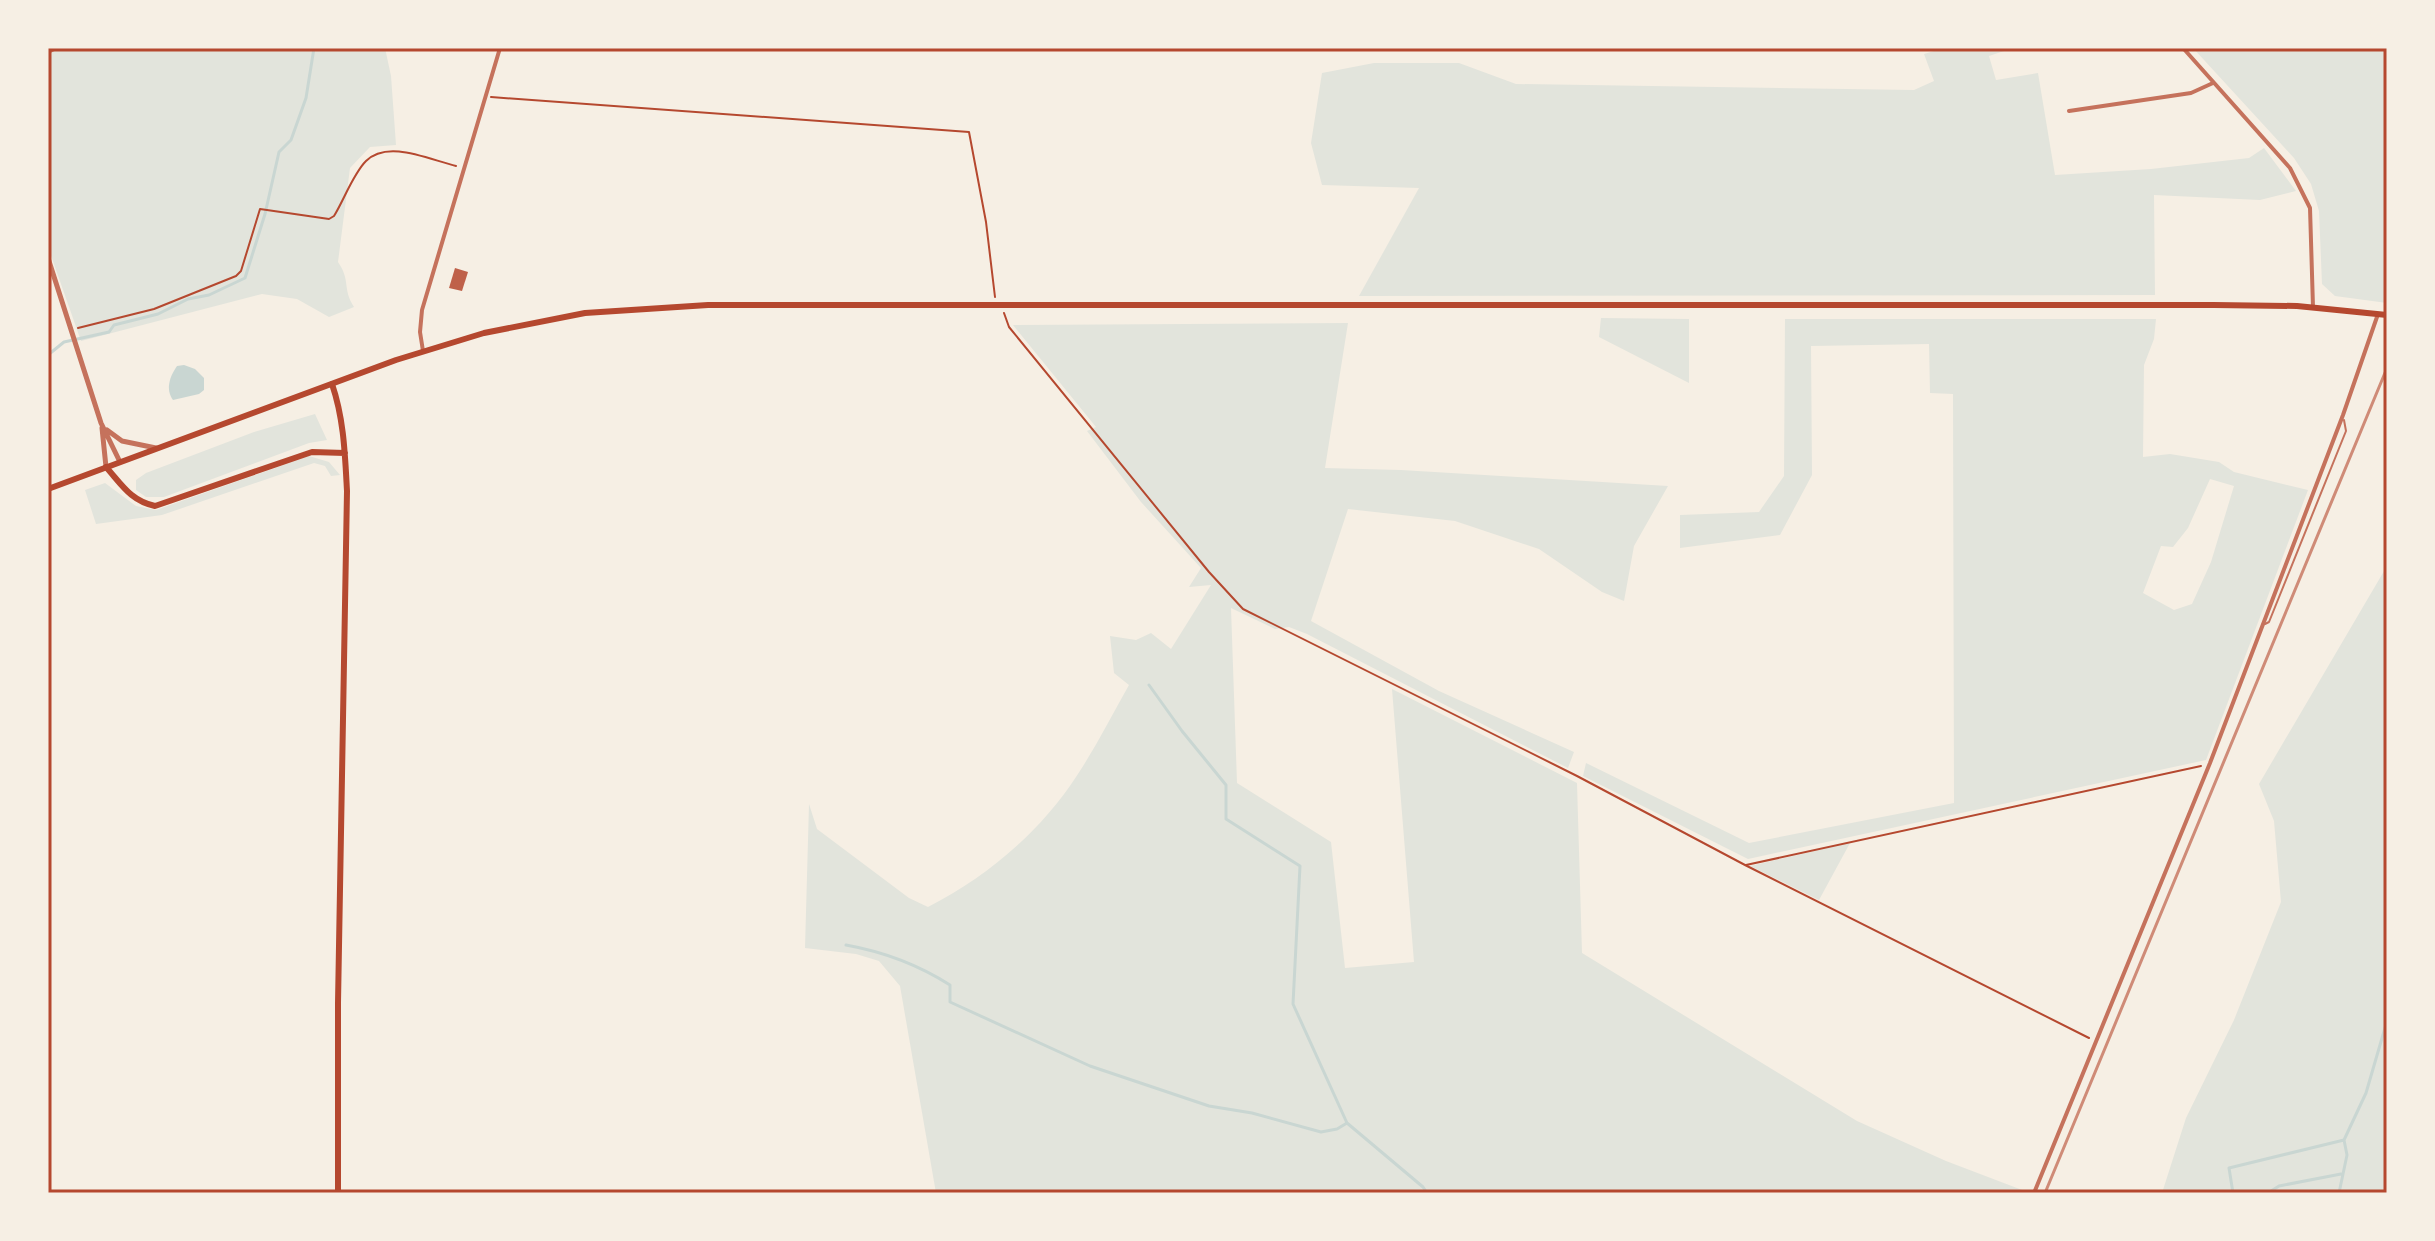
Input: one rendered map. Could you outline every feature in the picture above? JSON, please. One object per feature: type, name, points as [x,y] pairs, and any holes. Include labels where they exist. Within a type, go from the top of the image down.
[{"type":"main road","points":[[48,489],[423,351],[509,327],[612,310],[708,305],[2313,307],[2387,315]]},
{"type":"main road","points":[[332,384],[338,401],[347,491],[338,1193]]},
{"type":"main road","points":[[106,467],[128,494],[141,503],[155,506],[312,452],[345,453]]},
{"type":"street","points":[[48,52],[56,48]]},
{"type":"street","points":[[423,351],[420,332],[422,310],[500,48]]},
{"type":"street","points":[[2183,48],[2290,168],[2303,188],[2310,208],[2313,307]]},
{"type":"street","points":[[2069,111],[2191,93],[2213,83]]},
{"type":"street","points":[[48,258],[101,423],[120,462]]},
{"type":"street","points":[[2034,1193],[2210,763],[2343,415],[2378,314]]},
{"type":"street","points":[[101,423],[110,434],[122,441],[157,448]]},
{"type":"street","points":[[101,423],[106,467]]},
{"type":"lane","points":[[2262,627],[2269,622],[2346,431],[2343,415]]},
{"type":"path","points":[[486,96],[969,132],[1000,307],[1009,327],[1209,572],[1243,609],[2097,1042]]},
{"type":"path","points":[[73,330],[154,309],[236,276],[241,271],[260,209],[329,219],[334,216],[367,160],[379,153],[392,150],[465,169]]},
{"type":"path","points":[[1745,865],[2210,763]]},
{"type":"shaded area","points":[[48,48],[385,48],[391,76],[396,145],[370,147],[350,168],[338,262],[354,307],[329,317],[297,299],[262,294],[81,341],[48,247]]},
{"type":"shaded area","points":[[1944,48],[2013,48],[1989,56],[1996,80],[2038,73],[2055,175],[2151,169],[2249,158],[2264,148],[2296,191],[2260,200],[2154,195],[2155,295],[1359,296],[1419,188],[1322,185],[1311,143],[1322,73],[1374,63],[1459,63],[1516,84],[1914,90],[1934,81],[1924,54]]},
{"type":"shaded area","points":[[2193,48],[2387,48],[2387,303],[2335,296],[2322,284],[2319,211],[2311,184],[2294,158]]},
{"type":"shaded area","points":[[1601,318],[1689,319],[1689,383],[1599,337]]},
{"type":"shaded area","points":[[1785,319],[2156,319],[2154,339],[2144,365],[2143,457],[2170,454],[2219,462],[2234,472],[2308,490],[2206,760],[1748,859],[1583,776],[1586,763],[1749,843],[1954,803],[1953,394],[1930,393],[1929,344],[1811,346],[1812,475],[1780,535],[1680,548],[1680,515],[1759,512],[1784,476]],"holes":[[[2210,479],[2234,486],[2211,562],[2192,604],[2174,610],[2143,593],[2161,546],[2173,547],[2188,528]]]},
{"type":"shaded area","points":[[1348,323],[1325,468],[1668,486],[1634,546],[1624,601],[1602,592],[1539,549],[1455,521],[1348,509],[1311,621],[1439,691],[1574,752],[1568,768],[1307,634],[1289,627],[1275,629],[1231,608],[1237,783],[1331,842],[1345,968],[1414,962],[1392,689],[1577,783],[1582,953],[1857,1121],[1946,1161],[2030,1193],[936,1193],[900,986],[879,961],[856,954],[805,948],[809,804],[817,829],[909,898],[928,907],[971,882],[1011,851],[1046,816],[1076,777],[1129,685],[1114,673],[1110,636],[1136,640],[1151,633],[1171,649],[1211,585],[1189,587],[1201,568],[1141,502],[1087,431],[1096,427],[1013,325]]},
{"type":"shaded area","points":[[177,366],[195,369],[204,378],[204,390],[173,400],[169,391],[171,378]]},
{"type":"shaded area","points":[[315,414],[327,440],[309,443],[164,497],[146,497],[136,490],[136,480],[146,473],[254,432]]},
{"type":"shaded area","points":[[309,456],[329,462],[340,475],[331,476],[325,466],[314,463],[162,515],[96,524],[85,490],[105,483],[136,506],[156,510]]},
{"type":"shaded area","points":[[2387,566],[2387,1193],[2162,1193],[2186,1118],[2234,1020],[2281,902],[2274,821],[2259,784]]},
{"type":"shaded area","points":[[1850,843],[1819,900],[1750,866]]},
{"type":"building","points":[[455,268],[468,272],[462,291],[449,288]]},
{"type":"waterway","points":[[48,355],[64,342],[109,332],[114,325],[158,314],[245,278],[265,214],[279,152],[291,140],[306,98],[314,48]]},
{"type":"waterway","points":[[1149,685],[1226,785],[1226,819],[1300,866],[1293,1004],[1347,1123],[1427,1193]]},
{"type":"waterway","points":[[846,945],[913,965],[950,985],[950,1002],[1090,1066],[1209,1106],[1252,1113],[1321,1132],[1347,1123]]},
{"type":"waterway","points":[[2339,1193],[2347,1155],[2344,1140],[2366,1093],[2387,1021]]},
{"type":"waterway","points":[[2233,1193],[2229,1168],[2344,1140]]},
{"type":"waterway","points":[[2268,1193],[2279,1186],[2341,1174]]},
{"type":"railway","points":[[2045,1193],[2387,368]]}]
